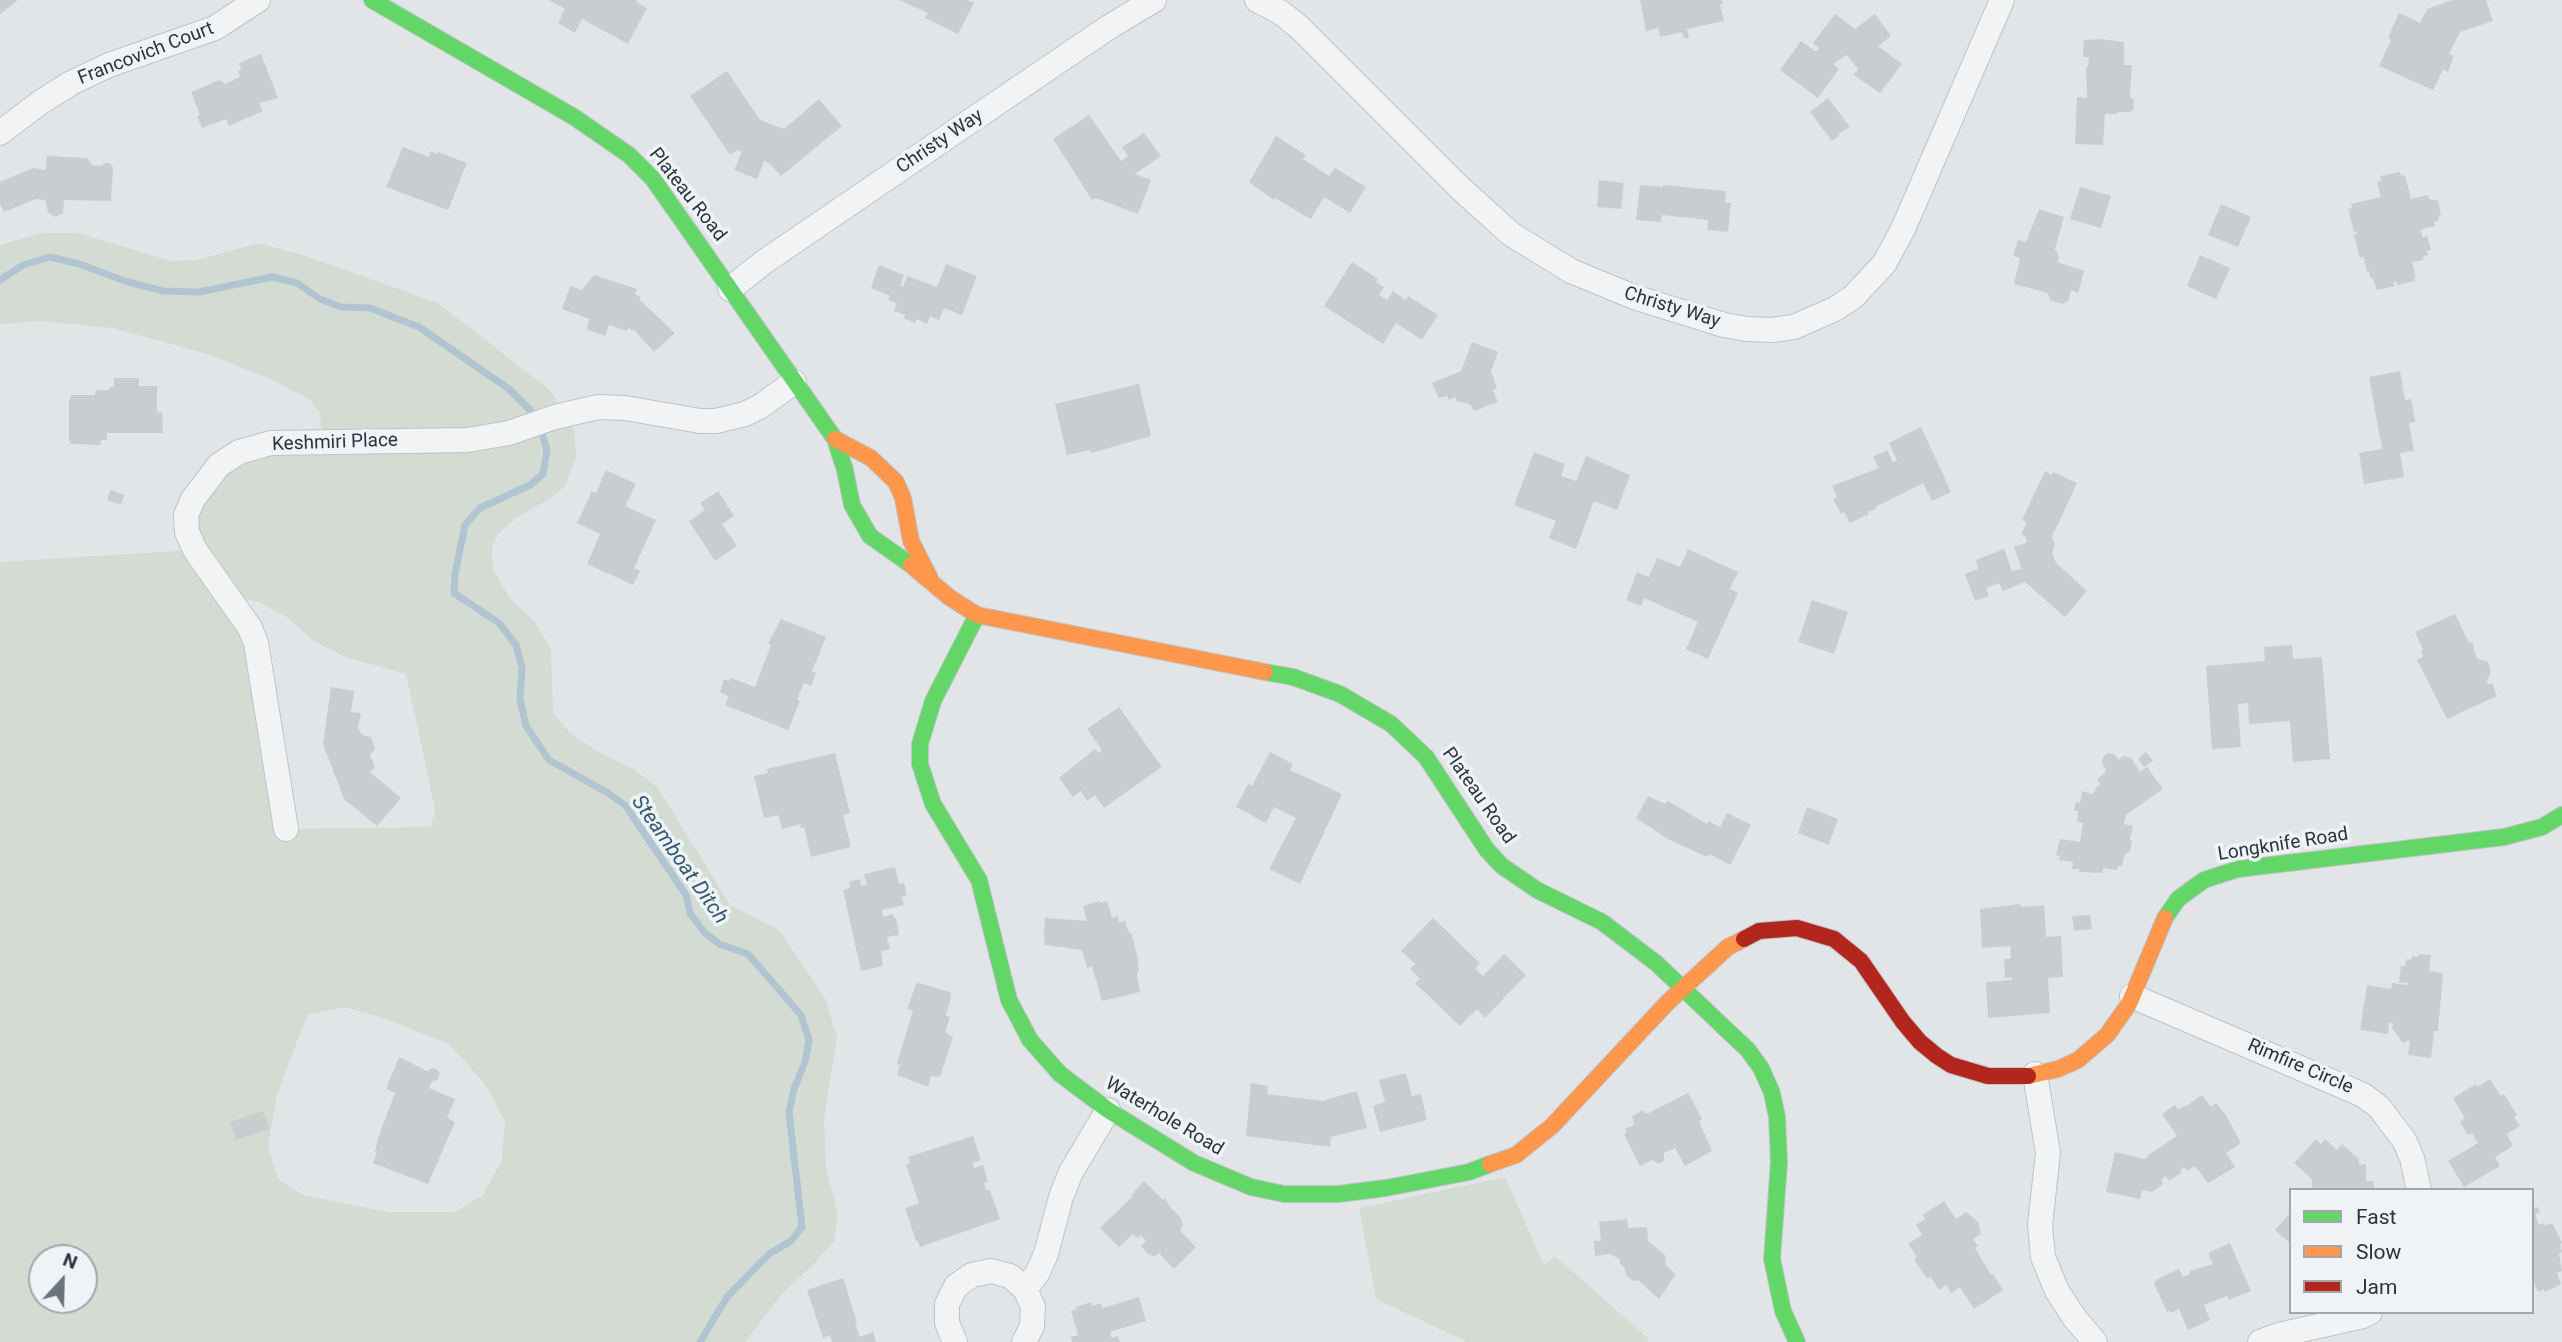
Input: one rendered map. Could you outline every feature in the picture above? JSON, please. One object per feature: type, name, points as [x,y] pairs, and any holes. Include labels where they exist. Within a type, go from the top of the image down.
[{"type":"street","name":"Francovich Court","points":[[0,133],[71,83],[109,65],[215,28],[258,0]]},
{"type":"street","name":"Plateau Road","points":[[372,0],[574,117],[629,155],[653,178],[835,439],[852,505],[870,536],[930,579],[949,597],[977,615],[1035,629],[1293,677],[1340,694],[1391,724],[1426,757],[1487,850],[1502,866],[1537,890],[1602,922],[1656,963],[1684,989],[1748,1050],[1761,1068],[1772,1093],[1777,1116],[1779,1162],[1772,1259],[1783,1311],[1797,1342]]},
{"type":"street","name":"Christy Way","points":[[730,289],[764,262],[1109,27],[1154,0]]},
{"type":"street","name":"Christy Way","points":[[1257,0],[1280,12],[1298,26],[1461,189],[1511,234],[1571,271],[1600,285],[1724,325],[1763,330],[1794,327],[1835,309],[1853,297],[1884,264],[1903,229],[2002,0]]},
{"type":"street","name":"Keshmiri Place","points":[[286,829],[256,643],[245,619],[195,551],[187,532],[186,515],[193,499],[219,465],[239,452],[271,443],[468,440],[509,433],[555,417],[598,407],[625,408],[700,421],[723,420],[761,406],[794,382]]},
{"type":"street","name":"Plateau Road","points":[[835,439],[871,458],[896,482],[903,498],[911,541],[930,579]]},
{"type":"street","name":"Waterhole Road","points":[[977,615],[933,702],[925,724],[920,754],[925,784],[933,804],[979,880],[1009,1000],[1025,1030],[1060,1074],[1108,1110],[1194,1163],[1251,1187],[1284,1194],[1346,1193],[1469,1172],[1516,1155],[1534,1142],[1684,989]]},
{"type":"street","name":"Longknife Road","points":[[1684,989],[1728,947],[1759,931],[1797,928],[1816,932],[1834,939],[1861,961],[1903,1022],[1920,1042],[1937,1056],[1951,1065],[1987,1076],[2035,1074],[2078,1060],[2093,1049],[2119,1021],[2167,913],[2178,899],[2204,880],[2238,870],[2514,835],[2542,827],[2562,815]]},
{"type":"street","name":"Rimfire Circle","points":[[2132,996],[2363,1095],[2379,1107],[2404,1140],[2412,1158],[2419,1188]]},
{"type":"street","points":[[2035,1074],[2048,1153],[2040,1225],[2043,1257],[2057,1292],[2095,1342]]},
{"type":"street","points":[[1025,1289],[1046,1254],[1061,1197],[1071,1172],[1108,1110]]},
{"type":"street","points":[[955,1342],[947,1323],[947,1304],[956,1286],[972,1275],[991,1271],[1010,1276],[1025,1289],[1033,1307],[1032,1326],[1024,1342]]},
{"type":"street","points":[[2260,1342],[2278,1335],[2367,1314]]},
{"type":"shaded area","points":[[42,233],[78,233],[171,261],[196,260],[259,243],[306,256],[438,303],[550,390],[574,430],[576,456],[565,486],[551,498],[516,518],[498,534],[492,548],[493,569],[509,597],[535,622],[551,649],[553,712],[570,733],[595,750],[635,770],[658,788],[730,905],[779,930],[825,998],[837,1037],[824,1119],[826,1167],[838,1216],[834,1241],[780,1296],[745,1342],[0,1342],[0,562],[195,550],[187,532],[219,465],[322,441],[320,413],[310,400],[272,380],[207,354],[113,328],[40,321],[0,324],[0,245]],"holes":[[[229,595],[259,602],[288,618],[313,641],[345,657],[406,674],[435,809],[431,827],[286,829],[239,610]],[[343,1007],[377,1016],[449,1044],[485,1084],[505,1121],[502,1160],[483,1195],[454,1212],[388,1212],[304,1195],[278,1179],[268,1146],[277,1096],[297,1041],[308,1015]]]},
{"type":"shaded area","points":[[1505,1177],[1544,1265],[1555,1256],[1649,1339],[1647,1342],[1467,1342],[1376,1299],[1359,1208]]},
{"type":"building","points":[[0,0],[18,0],[0,14]]},
{"type":"building","points":[[549,0],[637,0],[636,2],[647,8],[628,44],[582,19],[575,33],[558,23],[565,9]]},
{"type":"building","points":[[899,0],[968,0],[974,3],[958,34],[925,18],[928,13]]},
{"type":"building","points":[[1640,0],[1722,0],[1723,4],[1720,4],[1724,21],[1687,29],[1689,38],[1684,38],[1682,32],[1660,37],[1659,28],[1646,31]]},
{"type":"building","points":[[2452,0],[2486,0],[2493,21],[2460,32],[2449,54],[2454,56],[2448,72],[2443,69],[2433,90],[2379,66],[2399,13],[2420,23],[2427,9]]},
{"type":"building","points":[[1835,14],[1855,29],[1875,14],[1891,36],[1878,46],[1902,64],[1880,93],[1854,75],[1858,69],[1847,55],[1833,64],[1839,69],[1818,98],[1780,70],[1801,41],[1816,52],[1819,48],[1813,43]]},
{"type":"building","points":[[2084,40],[2124,42],[2124,65],[2132,65],[2130,96],[2134,101],[2133,110],[2105,114],[2103,145],[2075,144],[2077,97],[2087,98],[2086,67],[2089,57],[2083,57]]},
{"type":"building","points":[[261,54],[278,98],[259,103],[263,111],[229,126],[226,119],[202,128],[191,92],[220,80],[225,84],[240,77],[239,63]]},
{"type":"building","points":[[727,71],[760,120],[784,129],[819,99],[842,126],[781,176],[764,161],[757,179],[734,170],[742,152],[737,150],[730,155],[690,96]]},
{"type":"building","points":[[1828,98],[1850,127],[1832,141],[1810,112]]},
{"type":"building","points":[[1089,115],[1121,161],[1128,156],[1122,147],[1144,133],[1161,156],[1135,174],[1151,180],[1138,214],[1096,198],[1092,200],[1053,139]]},
{"type":"building","points":[[1276,136],[1306,155],[1303,159],[1329,176],[1335,168],[1366,187],[1350,213],[1324,197],[1311,219],[1275,198],[1274,200],[1249,182]]},
{"type":"building","points":[[403,147],[429,157],[431,151],[437,154],[438,152],[467,163],[448,210],[386,187]]},
{"type":"building","points":[[47,156],[87,158],[92,165],[102,166],[109,163],[113,167],[111,201],[64,200],[63,213],[55,217],[48,212],[45,200],[36,199],[4,212],[0,203],[0,182],[33,168],[46,170]]},
{"type":"building","points":[[2400,172],[2401,176],[2405,175],[2411,199],[2428,195],[2429,199],[2438,201],[2441,215],[2438,216],[2439,220],[2434,222],[2435,226],[2422,229],[2418,233],[2422,232],[2422,237],[2427,236],[2431,250],[2427,251],[2428,255],[2423,256],[2424,260],[2412,262],[2415,281],[2397,285],[2396,281],[2393,282],[2395,286],[2377,290],[2369,271],[2367,272],[2363,256],[2360,258],[2354,235],[2357,231],[2354,232],[2348,209],[2352,208],[2351,204],[2381,197],[2377,182],[2381,181],[2380,176]]},
{"type":"building","points":[[1599,180],[1624,183],[1621,209],[1597,207]]},
{"type":"building","points":[[1640,185],[1726,191],[1725,202],[1731,203],[1728,232],[1707,230],[1708,220],[1662,215],[1661,222],[1636,220]]},
{"type":"building","points":[[2080,187],[2111,196],[2101,228],[2070,219]]},
{"type":"building","points":[[2221,204],[2251,217],[2238,247],[2208,235]]},
{"type":"building","points":[[2039,209],[2064,217],[2055,249],[2059,257],[2057,262],[2084,271],[2078,293],[2071,290],[2068,301],[2062,304],[2050,300],[2044,292],[2014,284],[2020,258],[2013,256],[2018,240],[2026,242]]},
{"type":"building","points":[[2200,255],[2230,268],[2216,299],[2187,286]]},
{"type":"building","points":[[1352,262],[1378,279],[1376,282],[1384,287],[1379,295],[1387,300],[1393,291],[1406,300],[1408,296],[1438,315],[1422,340],[1396,323],[1383,344],[1324,306]]},
{"type":"building","points":[[946,264],[977,276],[962,315],[944,308],[939,320],[930,316],[927,324],[916,319],[915,323],[894,311],[897,303],[888,300],[890,296],[871,288],[879,265],[904,275],[900,286],[903,287],[907,276],[937,287]]},
{"type":"building","points":[[594,275],[637,289],[635,294],[641,297],[639,299],[675,333],[654,352],[635,331],[628,328],[627,331],[609,325],[605,336],[586,329],[590,319],[562,309],[570,286],[582,290]]},
{"type":"building","points":[[1472,342],[1498,352],[1491,371],[1497,388],[1493,390],[1498,402],[1474,411],[1470,404],[1456,401],[1456,397],[1449,400],[1447,396],[1439,398],[1432,383],[1461,371]]},
{"type":"building","points":[[2400,371],[2405,400],[2411,399],[2415,422],[2409,423],[2414,451],[2400,453],[2404,477],[2364,484],[2359,453],[2382,449],[2369,377]]},
{"type":"building","points":[[114,378],[139,378],[139,386],[157,386],[157,413],[162,412],[163,433],[107,433],[107,440],[101,440],[101,445],[71,444],[71,395],[95,395],[96,390],[109,390],[109,387],[114,387]]},
{"type":"building","points":[[1139,384],[1151,436],[1091,453],[1090,450],[1067,455],[1055,404]]},
{"type":"building","points":[[1921,427],[1951,492],[1932,501],[1923,483],[1850,523],[1844,512],[1841,514],[1833,499],[1837,497],[1832,486],[1879,468],[1873,457],[1887,450],[1893,462],[1897,460],[1889,443]]},
{"type":"building","points":[[1534,452],[1565,464],[1561,476],[1576,481],[1586,456],[1630,475],[1617,510],[1594,501],[1576,549],[1549,538],[1556,521],[1514,505]]},
{"type":"building","points":[[606,470],[636,484],[625,506],[656,520],[634,568],[640,571],[633,585],[587,564],[600,534],[577,523],[592,491],[596,493]]},
{"type":"building","points":[[2045,471],[2077,483],[2052,537],[2055,545],[2052,552],[2056,563],[2087,591],[2065,617],[2025,582],[2003,591],[1999,583],[1986,588],[1989,596],[1975,601],[1965,574],[1978,569],[1976,560],[2004,549],[2012,571],[2022,569],[2014,547],[2027,542],[2021,534],[2027,522],[2022,520]]},
{"type":"building","points":[[110,490],[124,495],[121,505],[107,500]]},
{"type":"building","points":[[718,491],[734,516],[722,524],[737,546],[715,561],[689,521],[705,510],[700,503]]},
{"type":"building","points":[[1688,549],[1738,572],[1730,589],[1738,593],[1708,659],[1686,649],[1698,622],[1644,598],[1641,606],[1626,600],[1637,572],[1649,577],[1657,558],[1680,567]]},
{"type":"building","points":[[1812,600],[1848,612],[1834,654],[1798,642]]},
{"type":"building","points":[[2455,614],[2469,643],[2472,642],[2477,659],[2487,661],[2491,671],[2488,685],[2492,683],[2497,696],[2447,719],[2417,660],[2423,657],[2423,650],[2415,632]]},
{"type":"building","points":[[781,619],[826,637],[812,671],[816,673],[811,686],[804,683],[788,730],[725,705],[729,697],[720,692],[724,679],[730,681],[731,678],[755,687],[771,645],[768,644]]},
{"type":"building","points":[[2292,645],[2293,659],[2322,657],[2330,759],[2293,762],[2290,721],[2249,724],[2248,703],[2238,704],[2241,747],[2212,749],[2206,666],[2265,661],[2264,647]]},
{"type":"building","points":[[331,687],[354,691],[351,712],[361,713],[358,728],[362,735],[371,737],[375,749],[370,755],[375,767],[370,772],[401,798],[377,826],[344,799],[323,744]]},
{"type":"building","points":[[1119,707],[1162,767],[1104,808],[1095,795],[1087,801],[1081,791],[1073,797],[1059,778],[1095,749],[1098,753],[1102,750],[1087,729]]},
{"type":"building","points":[[1270,752],[1293,764],[1290,770],[1342,794],[1300,884],[1269,869],[1296,818],[1274,807],[1266,823],[1236,807],[1248,784],[1252,786]]},
{"type":"building","points":[[2146,752],[2153,761],[2144,767],[2138,758]]},
{"type":"building","points":[[835,753],[850,813],[843,815],[851,847],[811,857],[804,827],[800,828],[801,824],[782,829],[778,815],[764,818],[754,776],[768,773],[767,769]]},
{"type":"building","points":[[2108,753],[2114,754],[2119,760],[2123,756],[2131,758],[2140,772],[2147,767],[2163,789],[2126,815],[2124,824],[2133,826],[2132,840],[2122,866],[2118,866],[2117,870],[2103,868],[2102,873],[2079,872],[2079,869],[2072,869],[2073,862],[2059,860],[2060,856],[2056,855],[2060,839],[2080,842],[2083,823],[2077,822],[2078,811],[2074,811],[2076,802],[2080,803],[2082,791],[2093,794],[2101,784],[2097,779],[2106,770],[2102,763],[2103,757]]},
{"type":"building","points":[[1648,796],[1665,804],[1668,801],[1707,824],[1708,821],[1720,827],[1727,813],[1751,825],[1730,865],[1668,839],[1636,818]]},
{"type":"building","points":[[1807,807],[1838,819],[1829,845],[1798,833]]},
{"type":"building","points":[[895,867],[899,884],[904,883],[907,895],[902,897],[904,905],[882,910],[883,917],[893,914],[896,918],[899,935],[887,937],[890,949],[881,951],[883,966],[861,971],[843,890],[850,888],[849,882],[860,879],[861,886],[867,885],[864,874]]},
{"type":"building","points":[[1107,901],[1112,918],[1118,916],[1119,923],[1125,921],[1129,933],[1131,932],[1137,955],[1140,992],[1102,1001],[1092,966],[1087,968],[1082,950],[1045,945],[1044,934],[1045,918],[1087,921],[1083,906]]},
{"type":"building","points":[[2020,904],[2021,907],[2044,905],[2046,937],[2061,936],[2063,977],[2048,978],[2050,1013],[1988,1018],[1986,982],[2012,980],[2012,977],[2005,978],[2004,959],[2011,959],[2010,946],[1982,948],[1980,909]]},
{"type":"building","points":[[2090,915],[2092,929],[2074,931],[2072,916]]},
{"type":"building","points":[[1433,918],[1480,963],[1475,969],[1483,976],[1504,954],[1526,975],[1485,1018],[1477,1009],[1460,1026],[1415,983],[1420,979],[1410,969],[1415,964],[1401,951]]},
{"type":"building","points":[[2419,954],[2431,955],[2429,971],[2443,973],[2438,1031],[2434,1031],[2431,1058],[2408,1055],[2410,1040],[2403,1043],[2392,1028],[2393,1023],[2389,1022],[2388,1034],[2360,1030],[2367,985],[2391,989],[2392,983],[2408,985],[2399,982],[2401,966],[2405,966],[2406,959],[2411,960],[2412,956],[2418,957]]},
{"type":"building","points":[[916,984],[950,992],[951,996],[946,1016],[950,1017],[945,1032],[953,1037],[940,1077],[931,1076],[928,1087],[897,1075],[900,1065],[897,1064],[913,1010],[907,1009]]},
{"type":"building","points":[[399,1057],[427,1071],[433,1068],[438,1070],[440,1074],[437,1080],[432,1081],[429,1088],[455,1099],[447,1118],[455,1122],[428,1184],[373,1163],[378,1138],[395,1093],[386,1089]]},
{"type":"building","points":[[1406,1073],[1412,1096],[1421,1094],[1427,1120],[1380,1132],[1373,1106],[1385,1102],[1379,1080]]},
{"type":"building","points":[[2490,1079],[2501,1096],[2504,1094],[2517,1115],[2514,1117],[2520,1126],[2507,1134],[2513,1146],[2495,1157],[2500,1166],[2464,1187],[2448,1161],[2478,1143],[2472,1133],[2468,1135],[2460,1122],[2465,1118],[2453,1098]]},
{"type":"building","points":[[1251,1083],[1268,1086],[1267,1094],[1322,1101],[1357,1091],[1367,1128],[1331,1137],[1330,1147],[1246,1136]]},
{"type":"building","points":[[1688,1093],[1702,1119],[1699,1121],[1712,1151],[1685,1166],[1675,1148],[1664,1153],[1664,1161],[1659,1164],[1652,1160],[1640,1166],[1624,1134],[1627,1132],[1625,1129],[1634,1125],[1632,1116],[1643,1110],[1649,1113]]},
{"type":"building","points":[[2202,1095],[2211,1107],[2216,1103],[2226,1115],[2241,1143],[2226,1153],[2235,1167],[2208,1183],[2195,1166],[2187,1171],[2184,1167],[2180,1170],[2181,1173],[2169,1181],[2166,1176],[2161,1180],[2163,1184],[2152,1192],[2142,1190],[2140,1199],[2106,1192],[2115,1152],[2145,1159],[2177,1136],[2162,1114],[2175,1105],[2178,1109],[2188,1105]]},
{"type":"building","points":[[263,1111],[269,1129],[236,1140],[230,1122]]},
{"type":"building","points":[[973,1136],[981,1160],[973,1163],[974,1168],[983,1165],[988,1182],[984,1183],[986,1190],[990,1190],[1000,1219],[920,1247],[905,1208],[919,1203],[906,1165],[910,1164],[908,1157]]},
{"type":"building","points":[[2316,1139],[2321,1144],[2325,1139],[2337,1150],[2342,1144],[2359,1159],[2359,1165],[2366,1164],[2366,1181],[2374,1181],[2374,1188],[2312,1188],[2312,1179],[2294,1163]]},
{"type":"building","points":[[1144,1181],[1163,1200],[1165,1198],[1181,1218],[1183,1225],[1180,1231],[1196,1247],[1174,1269],[1159,1253],[1155,1256],[1149,1255],[1141,1246],[1146,1241],[1141,1235],[1138,1238],[1133,1234],[1119,1247],[1100,1228],[1133,1196],[1131,1195]]},
{"type":"building","points":[[1944,1201],[1956,1219],[1966,1212],[1978,1222],[1981,1234],[1973,1239],[1978,1246],[1975,1248],[2003,1290],[1974,1309],[1960,1287],[1951,1293],[1946,1285],[1939,1290],[1931,1277],[1927,1279],[1908,1244],[1922,1235],[1916,1225],[1925,1219],[1923,1215]]},
{"type":"building","points":[[2538,1207],[2540,1213],[2535,1214],[2539,1225],[2552,1223],[2562,1243],[2562,1252],[2559,1254],[2562,1271],[2557,1273],[2561,1284],[2545,1292],[2544,1289],[2538,1292],[2534,1283],[2534,1208]]},
{"type":"building","points":[[2289,1214],[2289,1242],[2275,1230]]},
{"type":"building","points":[[1627,1219],[1628,1228],[1647,1227],[1648,1241],[1665,1255],[1666,1266],[1676,1274],[1659,1299],[1638,1280],[1633,1281],[1626,1275],[1625,1268],[1619,1263],[1621,1260],[1610,1254],[1595,1256],[1594,1241],[1601,1241],[1599,1222]]},
{"type":"building","points":[[2230,1243],[2251,1291],[2229,1300],[2227,1296],[2204,1305],[2210,1320],[2188,1330],[2179,1309],[2167,1312],[2154,1283],[2179,1269],[2183,1277],[2190,1274],[2189,1271],[2213,1264],[2208,1253]]},
{"type":"building","points":[[843,1278],[860,1337],[873,1332],[876,1342],[832,1342],[830,1335],[823,1338],[807,1290]]},
{"type":"building","points":[[1139,1297],[1146,1321],[1110,1332],[1112,1338],[1118,1336],[1120,1342],[1072,1342],[1071,1337],[1078,1335],[1071,1311],[1077,1309],[1076,1307],[1091,1302],[1092,1306],[1101,1303],[1103,1308]]},
{"type":"waterway","name":"Steamboat Ditch","points":[[0,280],[23,265],[50,257],[163,291],[199,292],[272,277],[297,283],[320,299],[341,307],[370,308],[419,327],[509,389],[534,414]]},
{"type":"waterway","name":"Steamboat Ditch","points":[[541,430],[547,450],[543,474],[530,485],[480,508],[465,525],[454,593],[499,623],[516,645],[522,668],[520,699],[526,726],[549,760],[625,805],[686,895],[690,913],[704,932],[719,944],[748,954],[801,1015],[809,1040],[789,1112],[802,1227],[791,1241],[769,1254],[727,1297],[700,1342]]},
{"type":"traffic: fast","points":[[372,0],[574,117],[629,155],[653,179],[835,439],[852,505],[870,536],[911,565]]},
{"type":"traffic: fast","points":[[977,615],[933,701],[920,744],[920,764],[933,804],[979,880],[1009,1000],[1030,1040],[1060,1074],[1108,1110],[1194,1163],[1251,1187],[1284,1194],[1338,1194],[1386,1188],[1469,1172],[1490,1164]]},
{"type":"traffic: fast","points":[[1265,672],[1293,677],[1340,694],[1391,724],[1426,757],[1487,850],[1502,866],[1537,890],[1602,922],[1656,963],[1748,1050],[1761,1068],[1772,1093],[1777,1117],[1779,1162],[1772,1259],[1783,1311],[1797,1342]]},
{"type":"traffic: fast","points":[[2165,918],[2178,899],[2204,880],[2238,869],[2504,837],[2542,827],[2562,815]]},
{"type":"traffic: slow","points":[[835,439],[871,458],[896,482],[903,498],[911,541],[930,578]]},
{"type":"traffic: slow","points":[[911,565],[949,597],[977,615],[1265,672]]},
{"type":"traffic: slow","points":[[2028,1076],[2058,1069],[2078,1060],[2107,1035],[2129,1004],[2165,918]]},
{"type":"traffic: slow","points":[[1490,1164],[1516,1155],[1552,1126],[1668,1002],[1728,947],[1744,939]]},
{"type":"traffic: jam","points":[[1744,939],[1759,931],[1797,928],[1834,939],[1861,961],[1903,1022],[1920,1042],[1937,1056],[1951,1065],[1988,1076],[2028,1076]]}]
